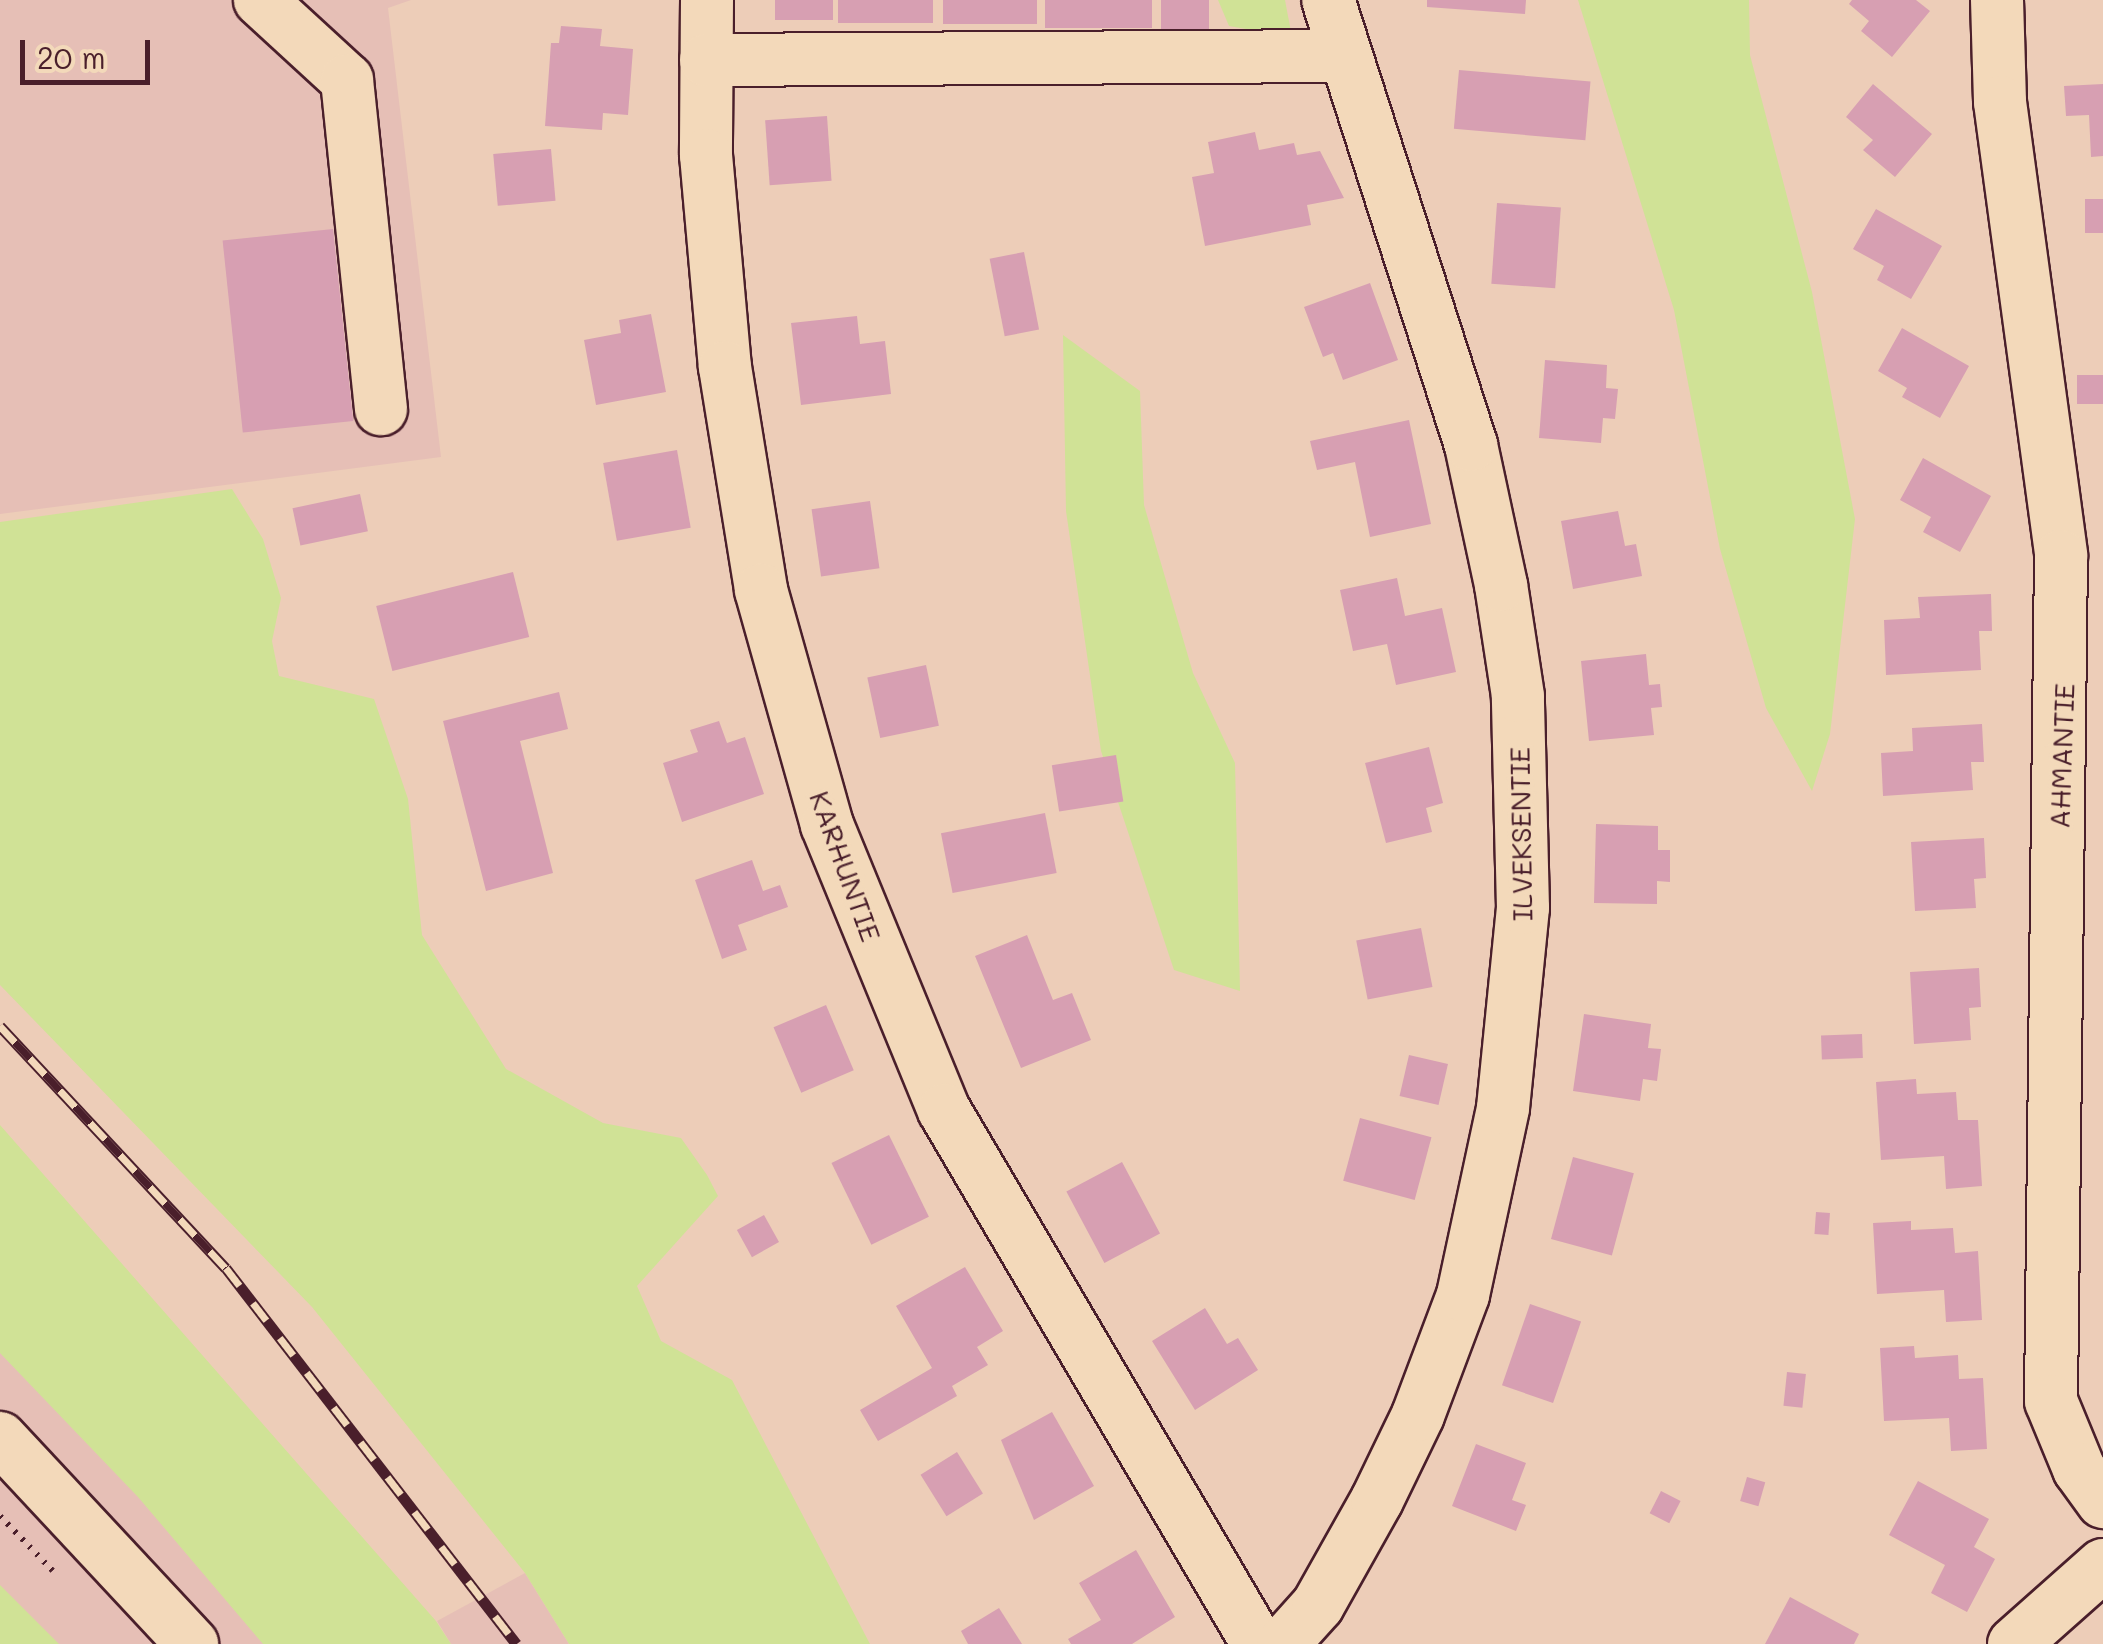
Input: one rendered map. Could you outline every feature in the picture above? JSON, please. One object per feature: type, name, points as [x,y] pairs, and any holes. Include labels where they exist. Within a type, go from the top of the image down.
[{"type":"street","points":[[260,0],[347,80],[381,409]]},
{"type":"street","name":"KARHUNTIE","points":[[707,0],[706,155],[725,367],[762,590],[828,825],[944,1110],[1258,1644]]},
{"type":"street","name":"ILVEKSENTIE","points":[[1283,1644],[1318,1605],[1377,1500],[1418,1415],[1463,1295],[1502,1108],[1523,908],[1518,696],[1501,584],[1471,446],[1328,0]]},
{"type":"street","name":"AHMANTIE","points":[[1997,0],[2000,102],[2060,556],[2050,1400],[2079,1469],[2103,1502]]},
{"type":"street","points":[[706,60],[1344,56]]},
{"type":"street","points":[[0,1438],[192,1644]]},
{"type":"street","points":[[2014,1644],[2103,1565]]},
{"type":"shaded area","points":[[0,0],[411,0],[388,8],[441,457],[0,514]]},
{"type":"shaded area","points":[[0,1160],[398,1644],[0,1644]]},
{"type":"shaded area","points":[[525,1573],[569,1644],[451,1644],[437,1621]]},
{"type":"green space","points":[[1218,0],[1285,0],[1292,37],[1229,26]]},
{"type":"green space","points":[[1578,0],[1749,0],[1750,55],[1812,292],[1855,519],[1830,734],[1812,791],[1766,708],[1720,549],[1674,310]]},
{"type":"green space","points":[[1063,335],[1140,391],[1144,505],[1193,673],[1235,763],[1240,991],[1174,970],[1101,751],[1066,511]]},
{"type":"green space","points":[[232,489],[263,539],[281,598],[272,641],[279,676],[374,699],[408,799],[422,935],[506,1069],[603,1123],[681,1138],[707,1175],[718,1196],[637,1286],[661,1341],[732,1380],[870,1644],[569,1644],[525,1573],[312,1307],[0,985],[0,522]]},
{"type":"green space","points":[[0,1125],[436,1621],[451,1644],[263,1644],[138,1497],[0,1353]]},
{"type":"green space","points":[[0,1585],[59,1644],[0,1644]]},
{"type":"building","points":[[775,0],[833,0],[833,20],[775,20]]},
{"type":"building","points":[[838,0],[933,0],[933,23],[838,23]]},
{"type":"building","points":[[943,0],[1037,0],[1037,24],[943,24]]},
{"type":"building","points":[[1045,0],[1152,0],[1152,28],[1045,28]]},
{"type":"building","points":[[1161,0],[1209,0],[1209,30],[1161,30]]},
{"type":"building","points":[[1427,0],[1526,0],[1525,14],[1427,7]]},
{"type":"building","points":[[1852,0],[1916,0],[1930,11],[1892,57],[1861,31],[1869,21],[1849,4]]},
{"type":"building","points":[[561,26],[602,29],[600,46],[633,49],[628,115],[603,113],[602,130],[545,126],[551,43],[559,43]]},
{"type":"building","points":[[1459,70],[1590,82],[1585,140],[1454,129]]},
{"type":"building","points":[[1873,84],[1932,134],[1895,177],[1863,150],[1873,140],[1846,117]]},
{"type":"building","points":[[2103,84],[2103,156],[2091,157],[2089,115],[2066,116],[2064,86]]},
{"type":"building","points":[[827,116],[832,181],[770,185],[765,120]]},
{"type":"building","points":[[1255,132],[1259,150],[1294,143],[1297,155],[1320,151],[1344,198],[1307,205],[1311,225],[1205,246],[1192,177],[1214,173],[1208,142]]},
{"type":"building","points":[[551,149],[556,201],[498,206],[493,154]]},
{"type":"building","points":[[2085,199],[2103,199],[2103,233],[2085,233]]},
{"type":"building","points":[[1497,203],[1561,207],[1555,288],[1491,284]]},
{"type":"building","points":[[1876,209],[1942,246],[1911,299],[1877,280],[1884,266],[1853,249]]},
{"type":"building","points":[[333,229],[353,421],[243,433],[223,241]]},
{"type":"building","points":[[1024,252],[1039,330],[1005,336],[990,259]]},
{"type":"building","points":[[1370,283],[1398,360],[1343,380],[1333,353],[1323,357],[1304,307]]},
{"type":"building","points":[[651,314],[666,392],[596,405],[584,340],[621,333],[619,320]]},
{"type":"building","points":[[857,316],[860,344],[885,341],[891,394],[801,405],[791,323]]},
{"type":"building","points":[[1902,328],[1969,366],[1940,418],[1902,397],[1907,388],[1878,371]]},
{"type":"building","points":[[1545,360],[1607,365],[1606,388],[1618,389],[1615,419],[1603,418],[1601,443],[1539,438]]},
{"type":"building","points":[[2077,375],[2103,375],[2103,404],[2077,404]]},
{"type":"building","points":[[1409,420],[1431,524],[1370,537],[1355,462],[1317,470],[1310,441]]},
{"type":"building","points":[[677,450],[691,528],[617,541],[603,463]]},
{"type":"building","points":[[1923,458],[1991,496],[1960,552],[1923,532],[1931,517],[1900,500]]},
{"type":"building","points":[[360,494],[368,531],[300,546],[293,508]]},
{"type":"building","points":[[870,501],[879,568],[821,577],[812,509]]},
{"type":"building","points":[[1618,511],[1625,546],[1636,544],[1642,576],[1573,589],[1561,521]]},
{"type":"building","points":[[513,572],[529,637],[392,671],[376,606]]},
{"type":"building","points":[[1397,578],[1405,616],[1442,608],[1456,672],[1396,685],[1387,644],[1353,651],[1340,590]]},
{"type":"building","points":[[1991,594],[1992,631],[1979,631],[1981,670],[1886,675],[1884,620],[1920,618],[1918,597]]},
{"type":"building","points":[[1646,654],[1649,685],[1660,684],[1662,707],[1651,708],[1654,735],[1589,741],[1581,661]]},
{"type":"building","points":[[926,665],[939,726],[880,738],[867,677]]},
{"type":"building","points":[[559,692],[568,729],[520,741],[553,873],[486,891],[443,721]]},
{"type":"building","points":[[719,721],[727,743],[745,737],[764,794],[682,822],[663,763],[698,752],[690,730]]},
{"type":"building","points":[[1982,724],[1984,762],[1971,762],[1973,790],[1883,796],[1881,753],[1913,751],[1912,728]]},
{"type":"building","points":[[1429,747],[1443,803],[1426,808],[1432,832],[1386,843],[1365,763]]},
{"type":"building","points":[[1116,755],[1123,801],[1059,812],[1052,765]]},
{"type":"building","points":[[1045,813],[1057,873],[953,893],[941,833]]},
{"type":"building","points":[[1596,824],[1658,826],[1658,850],[1670,850],[1670,882],[1657,881],[1657,904],[1594,903]]},
{"type":"building","points":[[1984,838],[1986,878],[1974,879],[1976,908],[1915,911],[1911,842]]},
{"type":"building","points":[[752,860],[763,891],[780,885],[788,907],[738,925],[747,950],[722,959],[695,880]]},
{"type":"building","points":[[1421,928],[1432,987],[1368,999],[1356,941]]},
{"type":"building","points":[[1027,935],[1053,1000],[1072,993],[1091,1040],[1021,1068],[975,956]]},
{"type":"building","points":[[1979,968],[1981,1007],[1969,1008],[1971,1040],[1914,1044],[1910,972]]},
{"type":"building","points":[[826,1005],[854,1070],[801,1093],[774,1027]]},
{"type":"building","points":[[1584,1014],[1651,1024],[1648,1048],[1661,1049],[1657,1081],[1643,1079],[1640,1101],[1573,1091]]},
{"type":"building","points":[[1862,1034],[1863,1058],[1822,1059],[1821,1035]]},
{"type":"building","points":[[1409,1055],[1448,1064],[1439,1105],[1400,1096]]},
{"type":"building","points":[[1916,1079],[1917,1094],[1956,1092],[1958,1120],[1978,1120],[1982,1186],[1946,1189],[1944,1156],[1881,1160],[1876,1082]]},
{"type":"building","points":[[1360,1118],[1431,1137],[1415,1200],[1343,1181]]},
{"type":"building","points":[[889,1135],[929,1217],[871,1245],[831,1163]]},
{"type":"building","points":[[1573,1157],[1634,1173],[1612,1255],[1551,1239]]},
{"type":"building","points":[[1122,1162],[1160,1234],[1104,1263],[1066,1192]]},
{"type":"building","points":[[1816,1212],[1830,1213],[1828,1235],[1814,1234]]},
{"type":"building","points":[[764,1215],[779,1242],[752,1257],[737,1230]]},
{"type":"building","points":[[1911,1221],[1911,1230],[1953,1228],[1955,1253],[1978,1251],[1982,1320],[1946,1322],[1944,1290],[1877,1294],[1873,1223]]},
{"type":"building","points":[[965,1267],[1003,1331],[977,1347],[988,1365],[952,1386],[957,1396],[878,1441],[860,1410],[932,1368],[896,1306]]},
{"type":"building","points":[[1530,1304],[1581,1322],[1553,1403],[1502,1385]]},
{"type":"building","points":[[1205,1308],[1227,1344],[1238,1338],[1258,1370],[1195,1410],[1152,1341]]},
{"type":"building","points":[[1914,1346],[1915,1358],[1958,1355],[1959,1379],[1983,1378],[1987,1449],[1951,1451],[1949,1418],[1884,1421],[1880,1348]]},
{"type":"building","points":[[1787,1372],[1806,1374],[1802,1408],[1783,1406]]},
{"type":"building","points":[[1052,1412],[1094,1486],[1034,1520],[1001,1440]]},
{"type":"building","points":[[1476,1444],[1526,1463],[1512,1500],[1526,1505],[1516,1531],[1452,1506]]},
{"type":"building","points":[[957,1452],[983,1494],[946,1516],[921,1475]]},
{"type":"building","points":[[1747,1477],[1765,1482],[1758,1506],[1740,1501]]},
{"type":"building","points":[[1918,1481],[1989,1519],[1974,1547],[1995,1559],[1967,1612],[1931,1593],[1945,1565],[1889,1535]]},
{"type":"building","points":[[1661,1491],[1681,1501],[1669,1523],[1650,1513]]},
{"type":"building","points":[[1136,1550],[1175,1617],[1132,1644],[1071,1644],[1068,1639],[1101,1620],[1079,1583]]},
{"type":"building","points":[[1790,1597],[1859,1634],[1854,1644],[1765,1644]]},
{"type":"building","points":[[999,1608],[1022,1644],[968,1644],[961,1631]]},
{"type":"railway","points":[[0,1026],[226,1268],[517,1644]]}]
